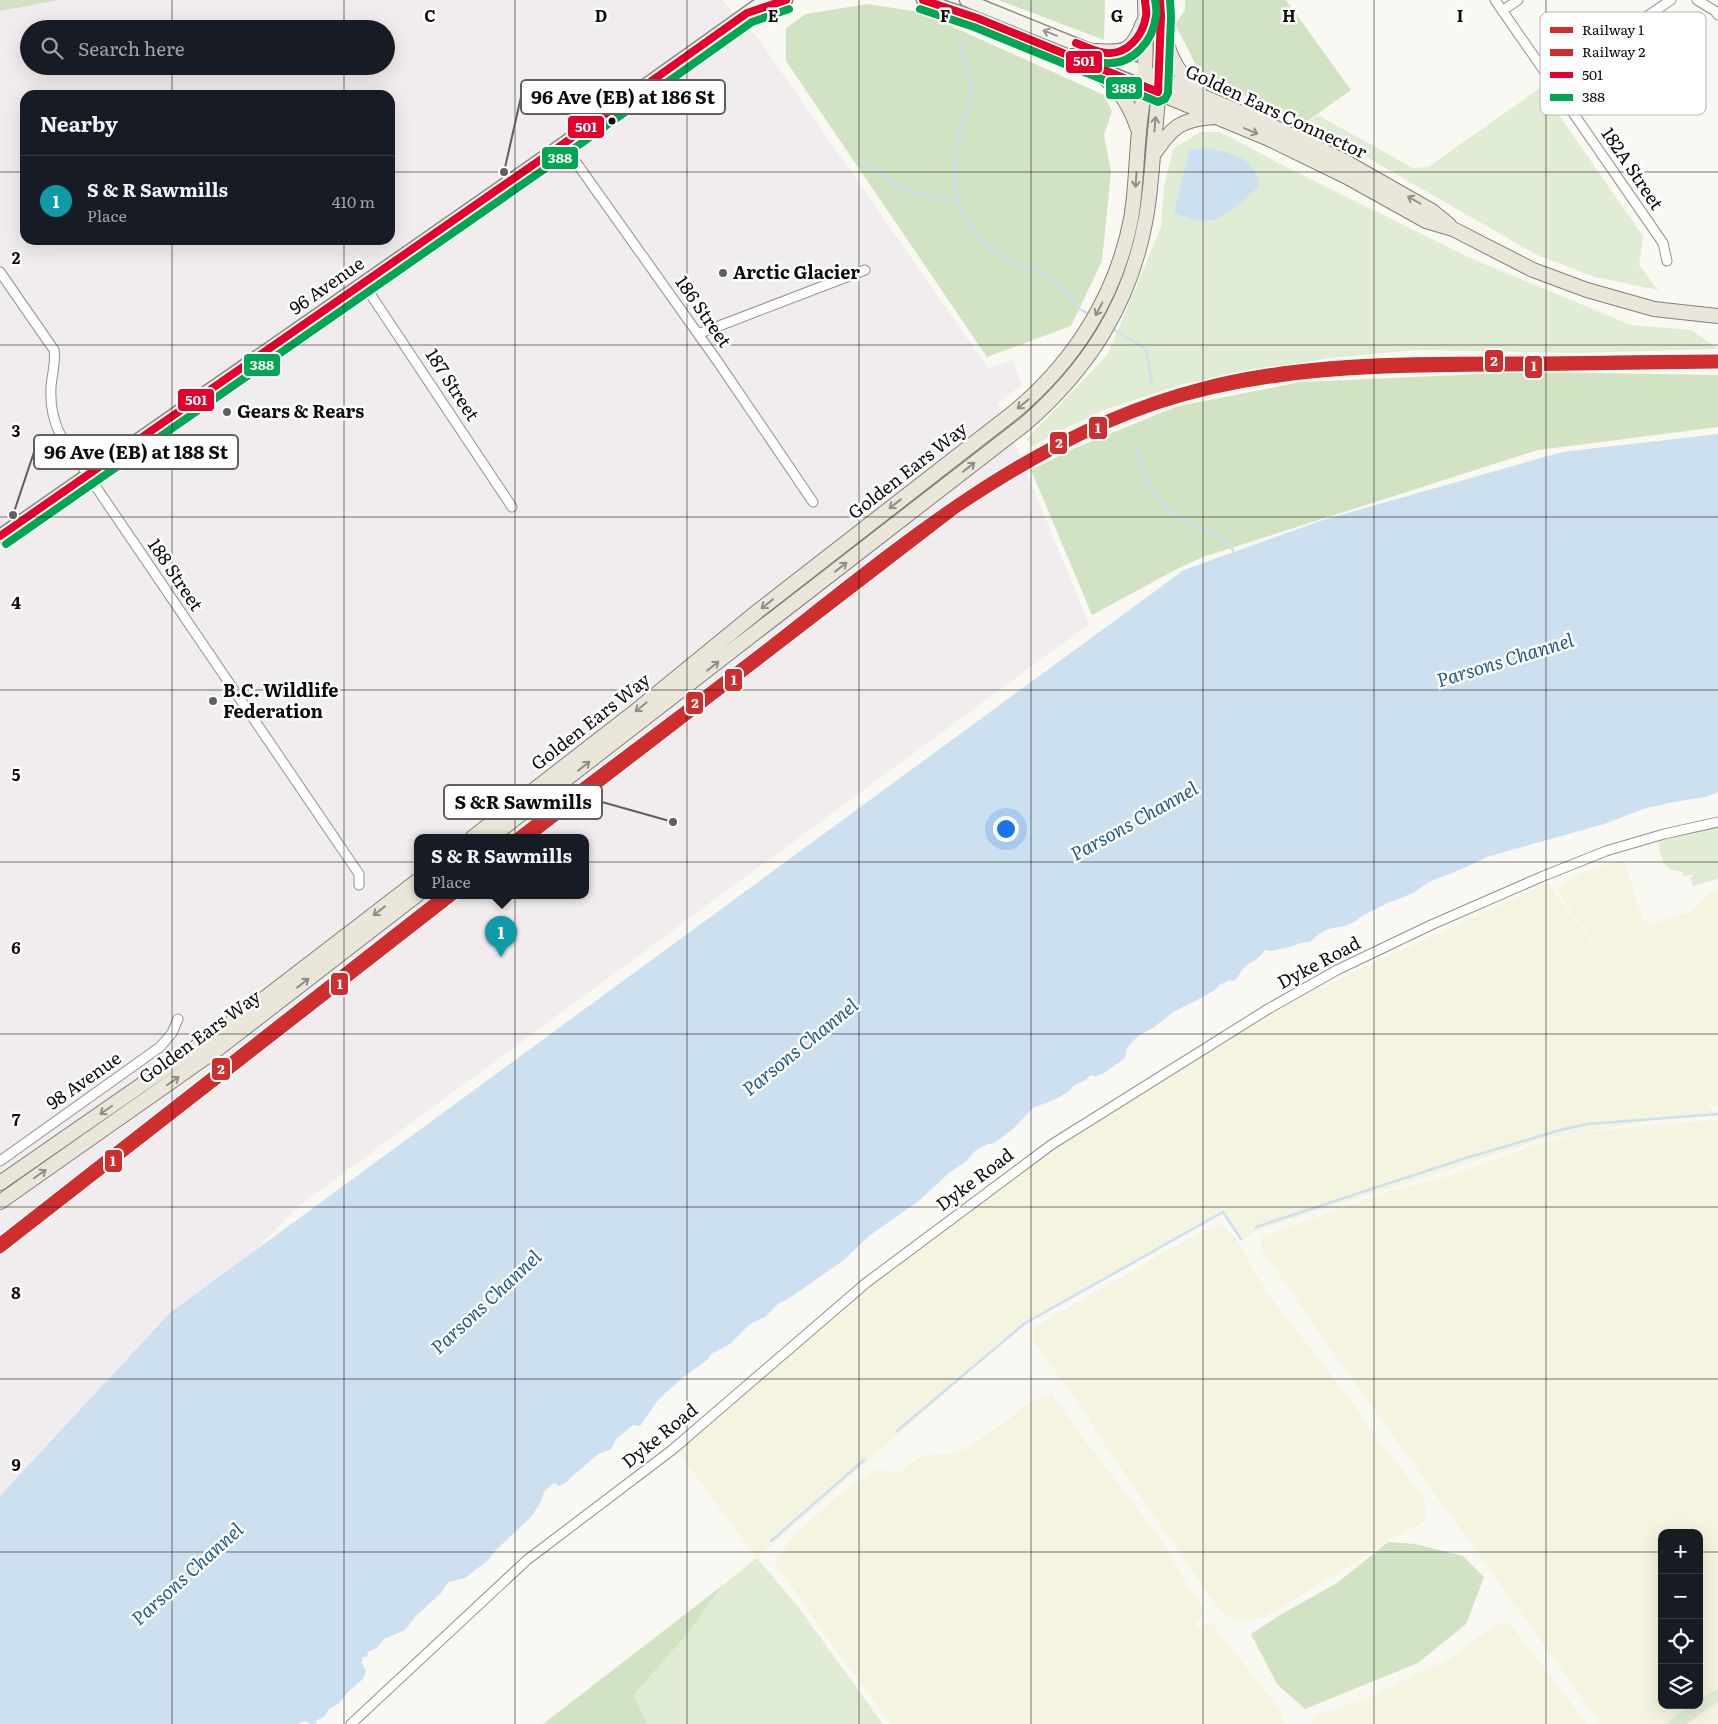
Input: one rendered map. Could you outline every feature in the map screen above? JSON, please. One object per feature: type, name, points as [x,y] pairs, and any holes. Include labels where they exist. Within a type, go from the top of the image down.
[{"type":"main road","name":"96 Avenue","points":[[0,536],[563,144],[765,0]]},
{"type":"main road","name":"96 Avenue","points":[[747,13],[786,0]]},
{"type":"main road","points":[[923,0],[977,18],[1144,87],[1158,86]]},
{"type":"main road","points":[[966,0],[1144,72],[1158,86]]},
{"type":"main road","name":"Golden Ears Way","points":[[477,834],[637,710],[758,611],[1014,412],[1058,370],[1076,347],[1096,315],[1112,282],[1119,264],[1131,218],[1144,87],[1145,0]]},
{"type":"main road","name":"Golden Ears Way","points":[[495,834],[1025,424],[1051,400],[1082,366],[1112,317],[1133,270],[1146,221],[1158,86],[1160,0]]},
{"type":"main road","points":[[1096,51],[1117,53],[1129,47],[1138,36],[1146,16]]},
{"type":"main road","points":[[1153,156],[1166,137],[1176,127],[1218,110],[1186,81],[1175,64],[1168,48],[1161,16]]},
{"type":"main road","points":[[1088,64],[1116,88],[1125,99],[1139,131]]},
{"type":"main road","name":"Golden Ears Connector","points":[[1158,86],[1218,110],[1267,138],[1347,177],[1426,221],[1453,229],[1533,270],[1587,290],[1654,309],[1716,318]]},
{"type":"main road","name":"Golden Ears Way","points":[[0,1183],[248,1011],[414,883]]},
{"type":"main road","name":"Golden Ears Way","points":[[0,1202],[219,1048],[414,897]]},
{"type":"street","name":"182A Street","points":[[1495,0],[1540,65]]},
{"type":"street","points":[[1502,11],[1518,0]]},
{"type":"street","points":[[1654,12],[1672,0]]},
{"type":"street","points":[[1697,0],[1715,11],[1718,15]]},
{"type":"street","name":"182A Street","points":[[1575,115],[1663,243],[1667,260]]},
{"type":"street","name":"186 Street","points":[[563,144],[698,334],[813,502]]},
{"type":"street","points":[[698,334],[865,270]]},
{"type":"street","name":"188 Street","points":[[0,272],[54,350],[55,362],[51,397],[52,417],[60,434],[359,874],[359,885]]},
{"type":"street","name":"187 Street","points":[[363,282],[512,507]]},
{"type":"street","name":"Dyke Road","points":[[351,1724],[527,1560],[672,1450],[866,1283],[1051,1144],[1268,1009],[1337,970],[1432,925],[1541,877],[1606,851],[1664,834],[1718,822]]},
{"type":"street","name":"98 Avenue","points":[[0,1161],[160,1047],[172,1033],[178,1019]]},
{"type":"shaded area","points":[[0,0],[722,0],[759,40],[988,368],[1013,360],[1022,385],[998,403],[1089,624],[300,1205],[0,1508]]},
{"type":"green space","points":[[0,0],[59,0],[0,11]]},
{"type":"green space","points":[[998,0],[1105,0],[1104,40]]},
{"type":"green space","points":[[1185,0],[1286,0],[1351,90],[1306,122],[1238,93],[1199,71],[1175,24],[1185,10]]},
{"type":"green space","points":[[867,4],[920,12],[1104,95],[1112,111],[1104,135],[1111,172],[1102,261],[1071,326],[987,357],[786,61],[786,28],[806,14]]},
{"type":"green space","points":[[1540,88],[1540,115],[1559,115],[1643,236],[1639,265],[1658,290],[1595,277],[1535,254],[1307,123],[1318,115],[1413,168],[1428,167]]},
{"type":"green space","points":[[1200,132],[1220,132],[1290,169],[1468,257],[1631,325],[1692,330],[1718,349],[1574,353],[1416,350],[1330,358],[1183,384],[1101,411],[1032,447],[1027,439],[1108,354],[1161,227],[1164,186],[1173,149]]},
{"type":"green space","points":[[1526,372],[1718,375],[1718,427],[1538,450],[1203,557],[1092,615],[1031,470],[1075,448],[1178,406],[1301,382]]},
{"type":"green space","points":[[1038,399],[1040,400],[1035,407],[1018,422],[677,687],[751,623]]},
{"type":"green space","points":[[1718,826],[1718,879],[1693,886],[1690,878],[1693,875],[1684,876],[1682,872],[1668,868],[1659,849],[1659,839]]},
{"type":"green space","points":[[1618,861],[1625,863],[1642,917],[1647,923],[1651,924],[1691,912],[1710,892],[1718,891],[1718,1107],[1706,1102],[1715,1115],[1650,1121],[1546,1138],[1255,1231],[1243,1240],[1222,1212],[1019,1328],[757,1558],[678,1452],[883,1276],[1048,1154],[1289,1002],[1548,883],[1649,1022],[1568,907],[1559,891],[1559,887],[1564,882],[1586,871]]},
{"type":"green space","points":[[250,1018],[0,1196],[0,1190]]},
{"type":"green space","points":[[1718,1120],[1718,1688],[1703,1697],[1703,1529],[1658,1529],[1658,1709],[1686,1709],[1664,1724],[1601,1724],[1324,1340],[1261,1248],[1262,1237],[1390,1191],[1443,1178],[1532,1146],[1580,1133]]},
{"type":"green space","points":[[1220,1225],[1235,1237],[1267,1293],[1420,1492],[1424,1498],[1426,1512],[1424,1520],[1419,1525],[1392,1538],[1335,1576],[1326,1579],[1265,1617],[1247,1620],[1230,1618],[1219,1609],[1095,1431],[1089,1417],[1035,1343],[1033,1337],[1035,1327],[1181,1243],[1212,1227]]},
{"type":"green space","points":[[1051,1392],[1076,1429],[1163,1542],[1190,1590],[1204,1608],[1202,1616],[1195,1624],[1197,1627],[1213,1622],[1216,1629],[1274,1702],[1282,1715],[1284,1724],[891,1724],[774,1564],[792,1537],[846,1489],[876,1470],[899,1473],[915,1460],[927,1455],[950,1454],[965,1450],[1019,1410],[1031,1402],[1047,1396]]},
{"type":"green space","points":[[1388,1542],[1415,1544],[1463,1556],[1484,1577],[1466,1624],[1418,1663],[1305,1709],[1277,1684],[1251,1634],[1280,1615],[1337,1583]]},
{"type":"green space","points":[[757,1558],[799,1608],[883,1724],[647,1724],[634,1695],[687,1634],[723,1585]]},
{"type":"green space","points":[[723,1585],[687,1634],[634,1695],[647,1724],[543,1724]]},
{"type":"green space","points":[[1502,1622],[1511,1625],[1587,1724],[1312,1724],[1314,1716],[1378,1694],[1449,1660],[1492,1627]]},
{"type":"green space","points":[[1718,1688],[1718,1702],[1686,1724],[1664,1724],[1686,1709],[1703,1709],[1703,1697]]},
{"type":"green space","points":[[1718,1702],[1718,1724],[1686,1724]]},
{"type":"water","points":[[1209,148],[1242,158],[1253,168],[1260,185],[1239,204],[1216,219],[1206,221],[1174,213],[1189,150]]},
{"type":"water","name":"Parsons Channel","points":[[1718,434],[1718,792],[1705,797],[1643,809],[1604,824],[1487,857],[1429,882],[1413,893],[1388,903],[1354,922],[1345,926],[1328,929],[1310,942],[1271,951],[1265,950],[1243,969],[1234,981],[1229,980],[1220,984],[1205,996],[1173,1012],[1153,1028],[1139,1035],[1127,1048],[1125,1058],[1104,1073],[1095,1077],[1089,1076],[1056,1099],[1033,1108],[1013,1129],[994,1143],[975,1151],[967,1161],[950,1172],[920,1200],[869,1236],[844,1260],[778,1304],[765,1317],[750,1324],[730,1344],[711,1354],[707,1360],[681,1379],[658,1400],[640,1426],[633,1425],[616,1439],[611,1449],[598,1454],[565,1483],[559,1486],[554,1483],[544,1492],[541,1502],[531,1517],[487,1561],[465,1578],[448,1582],[442,1592],[415,1617],[405,1630],[384,1639],[377,1648],[368,1652],[367,1657],[363,1657],[362,1663],[366,1671],[364,1678],[338,1704],[329,1709],[324,1717],[317,1720],[316,1724],[310,1724],[305,1721],[297,1724],[0,1724],[0,1496],[171,1312],[1184,570],[1323,520],[1562,452]]},
{"type":"waterway","points":[[959,39],[970,84],[970,103],[960,129],[953,177],[960,210],[982,242],[1009,261],[1046,275],[1060,286],[1080,309],[1090,315]]},
{"type":"waterway","points":[[858,160],[876,169],[901,189],[959,202]]},
{"type":"waterway","points":[[1111,328],[1146,349],[1152,382]]},
{"type":"waterway","points":[[1136,444],[1149,483],[1162,504],[1183,520],[1223,538],[1234,552]]},
{"type":"waterway","points":[[1256,1227],[1466,1158],[1564,1129],[1588,1124],[1718,1114]]},
{"type":"waterway","points":[[897,1431],[1024,1324],[1223,1212],[1241,1239]]},
{"type":"waterway","points":[[771,1541],[864,1460]]},
{"type":"rail line","name":"2","points":[[521,834],[920,530],[1025,460],[1081,431],[1139,406],[1200,387],[1239,378],[1317,367],[1436,361],[1718,359]]},
{"type":"rail line","name":"1","points":[[533,834],[956,509],[1028,464],[1104,425],[1157,405],[1199,393],[1242,384],[1328,372],[1416,368],[1718,364]]},
{"type":"rail line","name":"2","points":[[0,1242],[438,899]]},
{"type":"rail line","name":"1","points":[[0,1249],[449,899]]},
{"type":"transit line","name":"501","points":[[0,536],[563,144],[747,13],[786,0]]},
{"type":"transit line","name":"501","points":[[923,0],[977,18],[1158,92],[1160,0]]},
{"type":"transit line","name":"501","points":[[1076,43],[1106,53],[1121,51],[1138,37],[1146,14],[1145,0]]},
{"type":"transit line","name":"388","points":[[1072,52],[1106,63],[1116,63],[1133,56],[1140,50],[1151,34],[1156,14],[1155,0]]},
{"type":"transit line","name":"388","points":[[920,9],[974,27],[1158,102],[1165,99],[1168,93],[1170,0]]},
{"type":"transit line","name":"388","points":[[6,544],[569,152],[752,22],[789,9]]},
{"type":"place","name":"96 Ave (EB) at 186 St","points":[[504,172]]},
{"type":"place","name":"Arctic Glacier","points":[[723,273]]},
{"type":"place","name":"Gears & Rears","points":[[227,412]]},
{"type":"place","name":"96 Ave (EB) at 188 St","points":[[13,515]]},
{"type":"place","name":"B.C. Wildlife Federation","points":[[213,701]]},
{"type":"place","name":"S &R Sawmills","points":[[673,822]]},
{"type":"place","name":"S & R Sawmills","points":[[501,957]]}]
